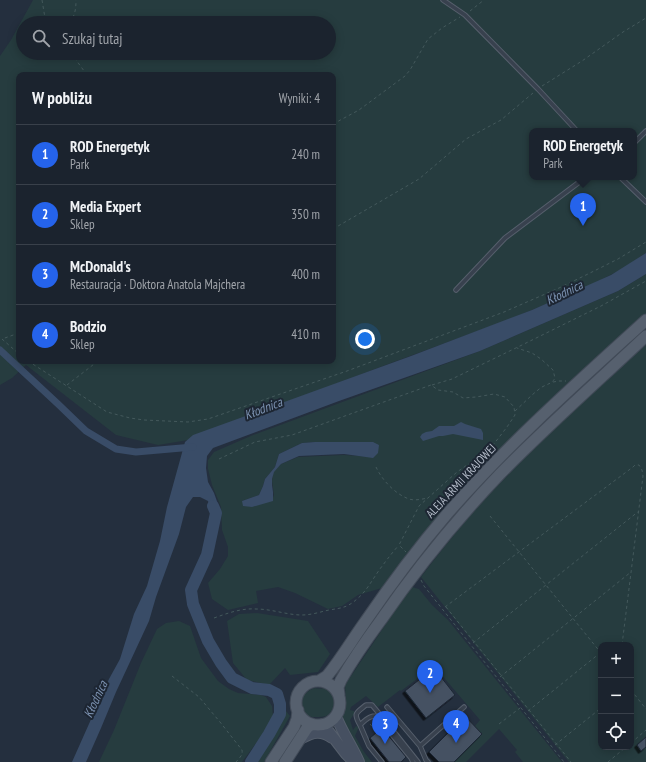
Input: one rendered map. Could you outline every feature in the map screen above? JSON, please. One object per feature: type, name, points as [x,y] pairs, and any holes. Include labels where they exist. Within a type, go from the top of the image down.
[{"type":"main road","name":"ALEJA ARMII KRAJOWEJ","points":[[319,681],[327,676],[410,558],[447,514],[492,465],[646,320]]},
{"type":"main road","name":"ALEJA ARMII KRAJOWEJ","points":[[339,695],[338,687],[340,680],[365,642],[409,580],[456,522],[500,474],[646,336]]},
{"type":"main road","points":[[270,762],[294,726],[297,719],[297,700],[301,690],[309,683],[319,681],[324,682],[333,687],[339,695],[340,706],[336,716],[328,723],[318,724],[307,728],[286,762]]},
{"type":"main road","points":[[298,710],[303,719],[318,724]]},
{"type":"street","points":[[336,716],[341,729],[359,762]]},
{"type":"street","points":[[318,724],[334,739],[354,762]]},
{"type":"street","points":[[302,738],[310,733],[318,732],[327,734],[334,739]]},
{"type":"lane","points":[[443,0],[464,15],[538,89],[574,128]]},
{"type":"lane","points":[[637,140],[646,131]]},
{"type":"lane","points":[[456,290],[506,238],[582,180]]},
{"type":"lane","points":[[623,180],[646,202]]},
{"type":"lane","points":[[382,762],[370,746],[356,718],[357,712],[366,704],[372,705],[418,762]]},
{"type":"lane","points":[[387,707],[420,746],[426,761]]},
{"type":"lane","points":[[420,746],[464,707]]},
{"type":"lane","points":[[360,725],[373,716],[383,718]]},
{"type":"lane","points":[[373,716],[380,720],[413,762]]},
{"type":"path","points":[[42,0],[45,16]]},
{"type":"path","points":[[74,16],[76,0]]},
{"type":"path","points":[[336,122],[359,110],[405,76],[428,39],[484,0]]},
{"type":"path","points":[[336,227],[419,179],[466,139],[501,120],[538,89],[646,18]]},
{"type":"path","points":[[75,60],[85,72]]},
{"type":"path","points":[[33,364],[106,412],[144,420],[188,422],[208,419],[347,371],[504,312],[588,274],[618,259],[646,242]]},
{"type":"path","points":[[219,458],[255,442],[292,435],[431,385],[452,379],[601,306],[646,281]]},
{"type":"path","points":[[2,339],[16,334]]},
{"type":"path","points":[[0,338],[16,351]]},
{"type":"path","points":[[514,412],[542,387],[552,382],[555,378],[553,370],[541,359],[532,353],[517,348]]},
{"type":"path","points":[[66,386],[94,364]]},
{"type":"path","points":[[214,618],[234,612],[256,609],[304,615],[340,609],[347,606],[365,591],[398,545],[419,506],[457,472],[490,449],[515,415],[514,407],[505,397],[494,394],[463,398],[453,392],[438,390],[431,385]]},
{"type":"path","points":[[571,762],[445,606],[637,465],[643,473],[622,642]]},
{"type":"path","points":[[376,467],[390,485],[400,494],[409,499],[419,500],[428,498]]},
{"type":"path","points":[[474,642],[639,510]]},
{"type":"path","points":[[490,516],[598,649]]},
{"type":"path","points":[[398,545],[404,550]]},
{"type":"path","points":[[501,676],[631,572]]},
{"type":"path","points":[[419,577],[424,586],[564,762]]},
{"type":"path","points":[[529,710],[598,655]]},
{"type":"path","points":[[172,676],[198,697],[242,750],[241,756],[236,762]]},
{"type":"path","points":[[634,694],[646,709]]},
{"type":"path","points":[[499,724],[520,707]]},
{"type":"path","points":[[556,744],[598,710]]},
{"type":"path","points":[[369,722],[377,732]]},
{"type":"path","points":[[634,740],[646,730]]},
{"type":"path","points":[[608,762],[622,750]]},
{"type":"green space","points":[[33,0],[646,0],[646,253],[626,267],[581,290],[505,321],[188,440],[158,445],[116,435],[26,365],[12,378],[0,385],[0,56],[16,31],[16,60],[336,60],[336,16],[24,16]]},
{"type":"green space","points":[[646,274],[646,315],[442,514],[382,588],[358,595],[342,606],[328,609],[295,593],[278,587],[256,591],[258,603],[228,610],[212,599],[208,583],[220,569],[228,556],[228,547],[222,530],[221,507],[212,485],[208,469],[208,460],[214,452],[253,435],[480,351],[618,291]],"holes":[[[373,442],[373,457],[344,455],[298,457],[281,464],[273,472],[272,481],[274,495],[272,500],[242,501],[259,495],[265,479],[275,467],[279,454],[302,443]]]},
{"type":"green space","points":[[646,345],[646,762],[569,762],[421,577],[469,517],[511,472]]},
{"type":"green space","points":[[412,587],[419,589],[432,605],[448,620],[562,762],[523,762],[515,752],[517,750],[499,729],[466,762],[454,762],[482,734],[475,726],[480,720],[434,666],[378,707],[366,696],[351,707],[350,710],[354,711],[354,714],[350,720],[353,730],[356,726],[358,727],[355,736],[364,752],[372,762],[364,762],[344,727],[342,718],[346,703],[345,685]]},
{"type":"green space","points":[[257,613],[308,621],[330,654],[318,672],[290,675],[285,668],[269,685],[247,680],[233,663],[227,621],[239,614]]},
{"type":"green space","points":[[179,621],[190,626],[201,658],[218,681],[229,689],[238,693],[261,695],[266,697],[272,706],[273,716],[263,734],[242,762],[99,762],[157,629],[166,623]]},
{"type":"green space","points":[[315,688],[327,689],[331,691],[335,697],[335,705],[328,715],[310,717],[304,714],[301,710],[300,702],[302,698],[307,692]]},
{"type":"green space","points":[[286,711],[290,716],[264,762],[254,762]]},
{"type":"water","points":[[646,253],[646,274],[618,291],[480,351],[213,448],[207,456],[206,468],[208,482],[219,507],[218,521],[210,521],[211,510],[208,501],[200,497],[193,497],[186,507],[179,534],[156,597],[149,621],[86,762],[72,762],[109,679],[120,659],[134,614],[147,586],[185,442],[193,435],[411,356],[532,310],[611,275]]},
{"type":"water","points":[[461,422],[481,429],[483,433],[483,440],[453,434],[439,436],[423,441],[420,437],[422,434],[432,431],[439,426],[454,426]]},
{"type":"water","points":[[373,442],[379,445],[378,453],[373,458],[344,454],[299,456],[281,464],[274,472],[272,479],[273,501],[252,507],[243,506],[242,501],[259,495],[265,479],[275,467],[279,454],[302,443]]},
{"type":"building","points":[[434,668],[455,695],[426,718],[405,691]]},
{"type":"building","points":[[465,716],[482,734],[454,762],[439,762],[429,752]]},
{"type":"building","points":[[382,728],[406,757],[401,762],[389,762],[370,738]]},
{"type":"building","points":[[646,737],[646,747],[641,751],[637,745]]},
{"type":"waterway","points":[[0,350],[86,431],[116,449],[136,452],[193,447]]},
{"type":"waterway","points":[[213,506],[216,513],[207,555],[191,590],[193,604],[208,641],[232,678],[252,688],[269,690],[277,694],[280,704],[280,714],[251,762]]},
{"type":"place","name":"ROD Energetyk","points":[[583,226]]},
{"type":"place","name":"Media Expert","points":[[430,693]]},
{"type":"place","name":"Bodzio","points":[[456,743]]},
{"type":"place","name":"McDonald's","points":[[385,744]]},
{"type":"water label","name":"Kłodnica","points":[[564,292]]},
{"type":"water label","name":"Kłodnica","points":[[263,408]]},
{"type":"water label","name":"Kłodnica","points":[[95,699]]}]
